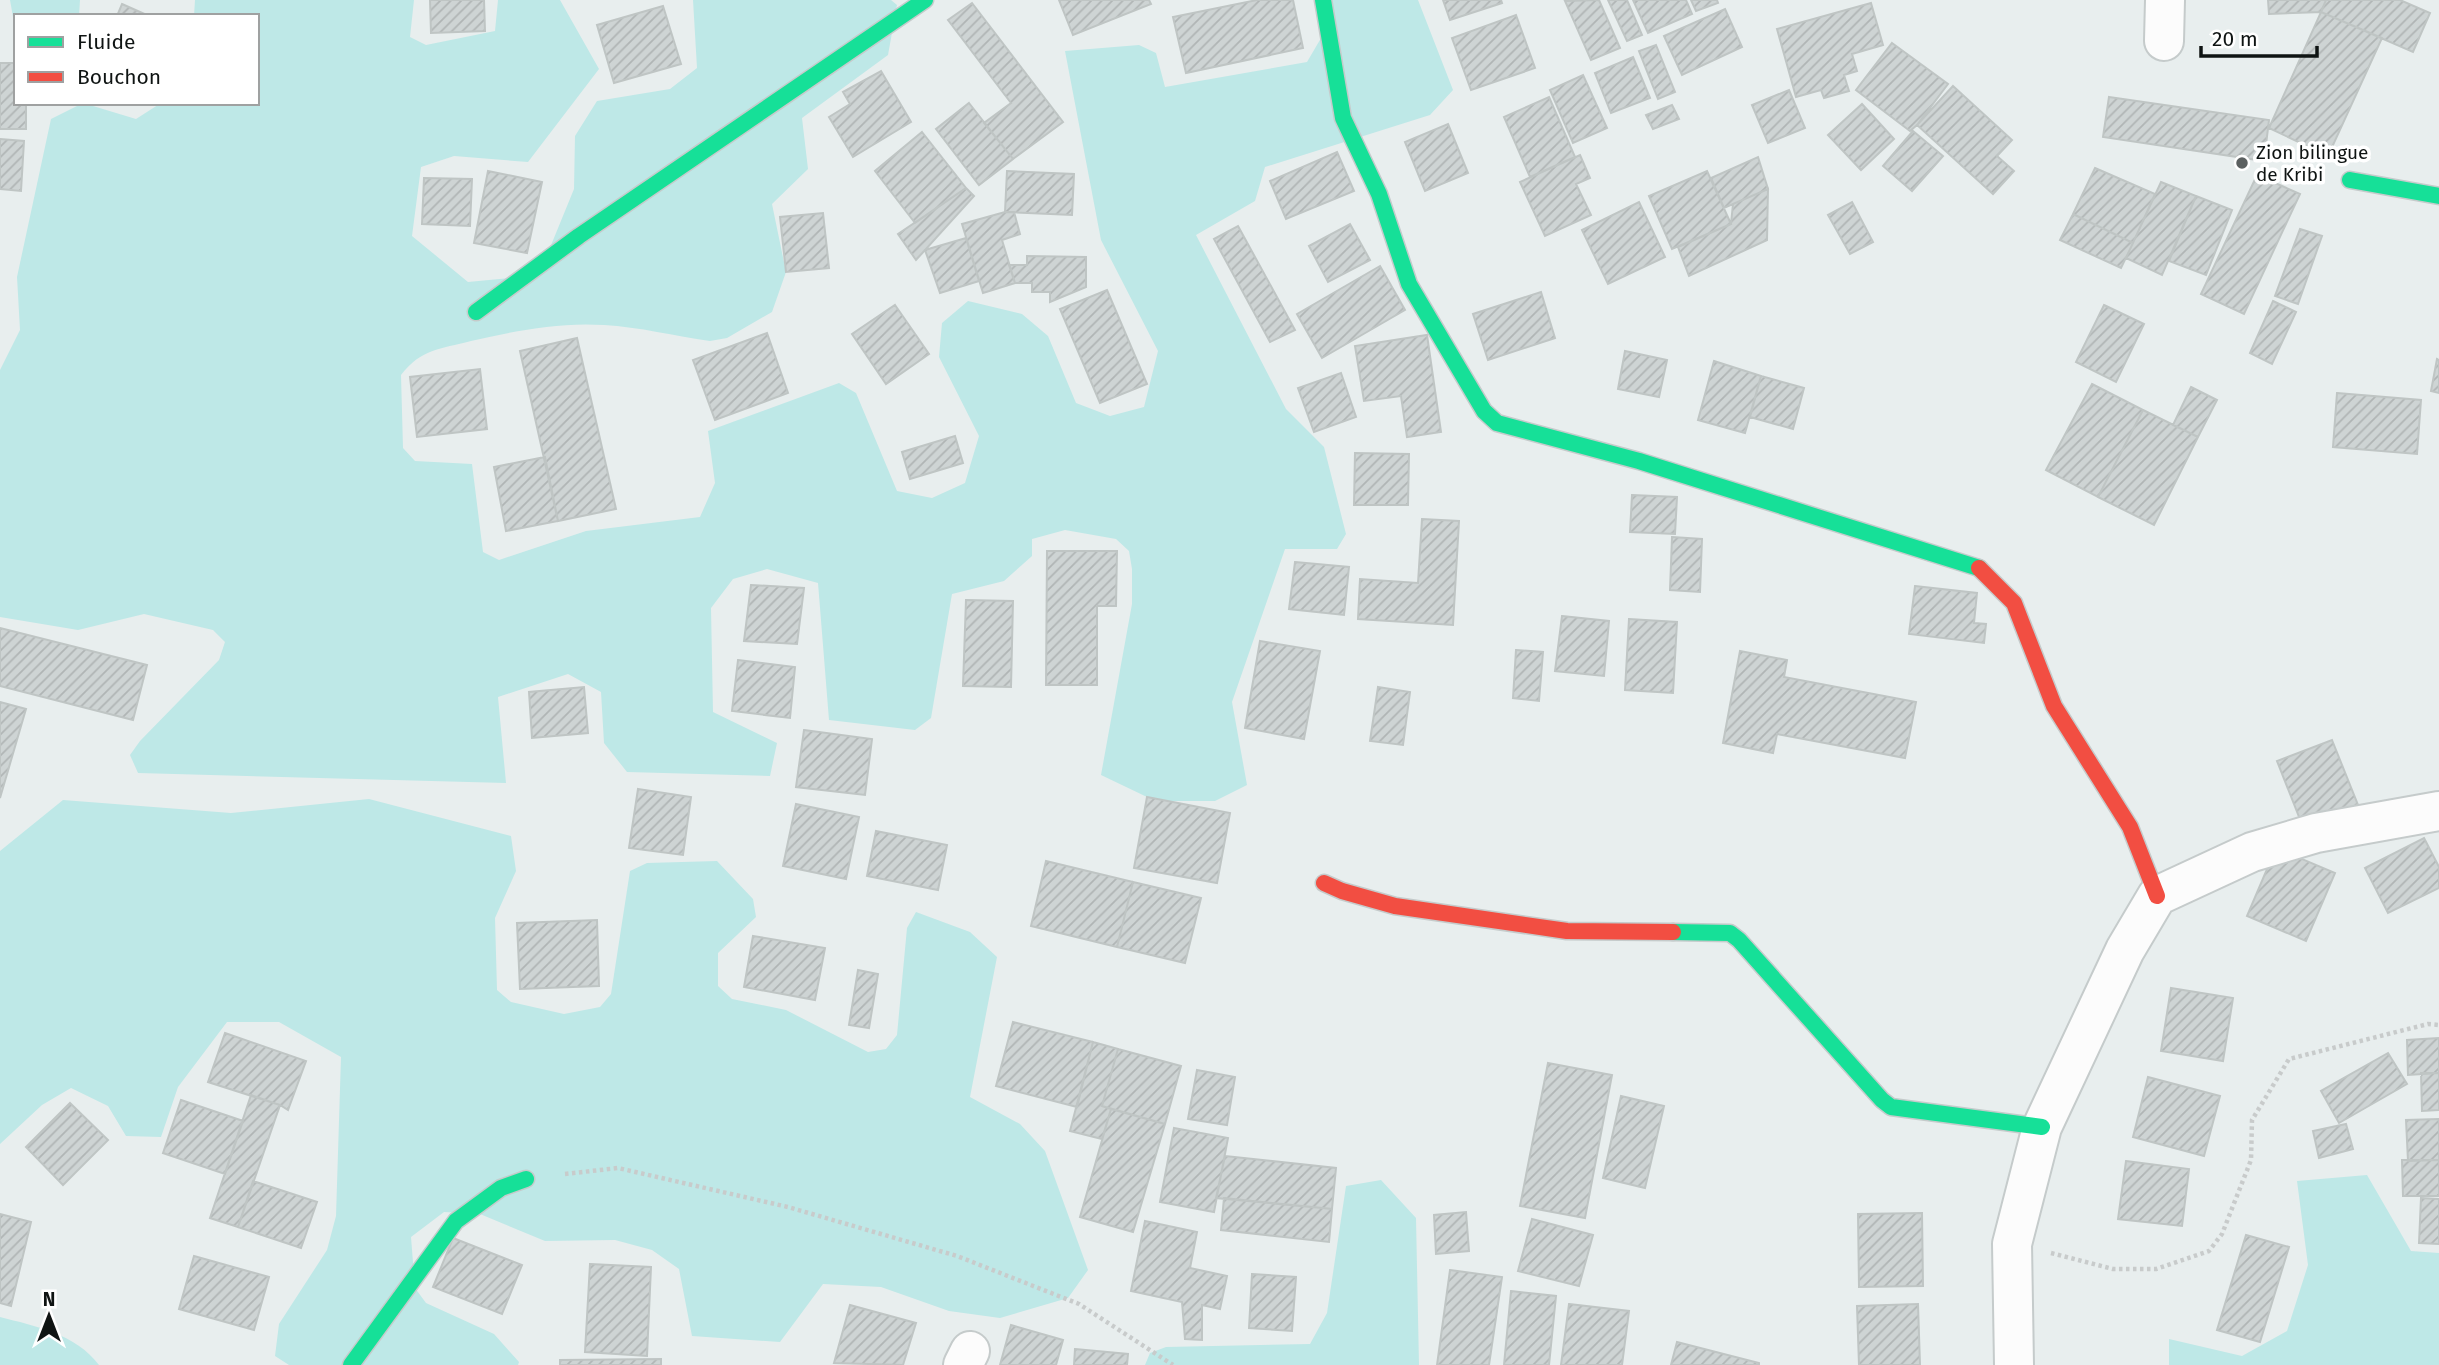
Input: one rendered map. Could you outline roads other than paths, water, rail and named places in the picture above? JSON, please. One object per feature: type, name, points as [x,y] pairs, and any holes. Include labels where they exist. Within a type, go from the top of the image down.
[{"type":"street","points":[[475,312],[579,236],[925,0]]},
{"type":"street","points":[[1323,0],[1343,118],[1379,194],[1409,284],[1484,411],[1497,423],[1639,461],[1978,567],[2014,603],[2054,706],[2130,827],[2157,896]]},
{"type":"street","points":[[2164,41],[2165,0]]},
{"type":"street","points":[[2350,180],[2439,196]]},
{"type":"street","points":[[2014,1365],[2012,1244],[2042,1127],[2125,950],[2157,896],[2252,852],[2316,833],[2439,811]]},
{"type":"street","points":[[1324,883],[1395,906],[1567,931],[1730,933],[1891,1107],[2042,1127]]},
{"type":"street","points":[[351,1365],[456,1221],[501,1188],[526,1179]]},
{"type":"place","name":"Zion bilingue de Kribi","points":[[2242,163]]}]
